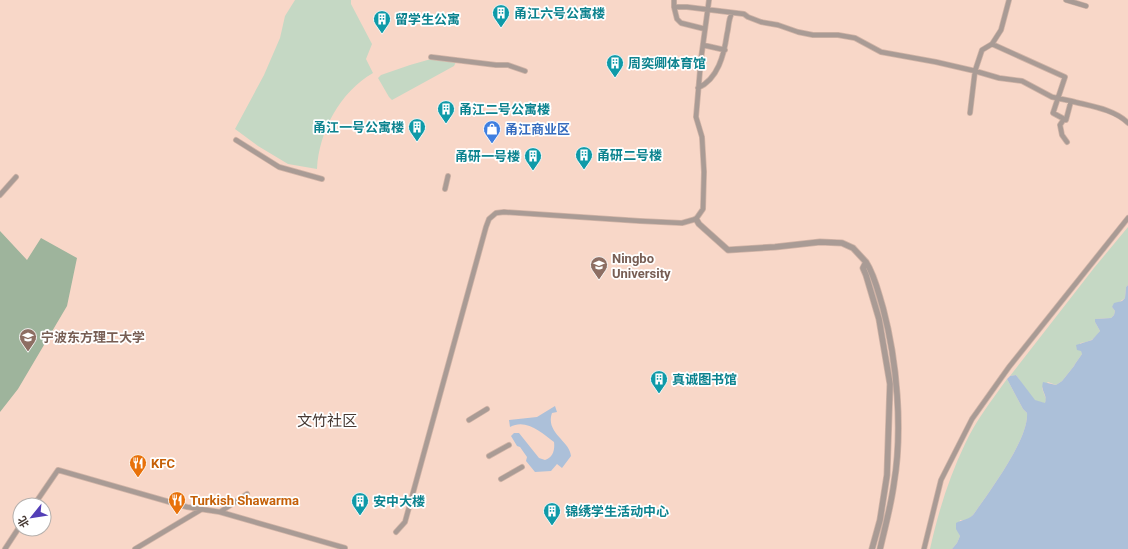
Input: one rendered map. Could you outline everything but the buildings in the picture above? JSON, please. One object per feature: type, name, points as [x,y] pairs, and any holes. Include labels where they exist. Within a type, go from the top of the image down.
[{"type":"street","points":[[674,0],[677,19],[681,23],[705,29]]},
{"type":"street","points":[[396,532],[405,522],[489,219],[496,213],[504,212],[682,223],[696,219],[703,209],[704,172],[702,137],[696,117],[698,88],[709,0]]},
{"type":"street","points":[[970,113],[976,71],[982,50],[992,44],[1001,30],[1009,0]]},
{"type":"street","points":[[1066,0],[1086,6]]},
{"type":"street","points":[[674,7],[708,9],[744,14],[761,22],[778,25],[806,34],[838,35],[855,38],[881,52],[976,71],[999,78],[1022,81],[1052,97],[1059,97],[1102,109],[1123,118],[1128,123]]},
{"type":"street","points":[[698,88],[708,83],[717,71],[725,50],[728,20],[732,13]]},
{"type":"street","points":[[992,44],[1065,77],[1053,113],[1064,119]]},
{"type":"street","points":[[703,45],[725,50]]},
{"type":"street","points":[[432,57],[496,65],[508,65],[525,71]]},
{"type":"street","points":[[1067,142],[1062,135],[1060,125],[1064,119],[1066,120],[1071,100]]},
{"type":"street","points":[[236,140],[279,167],[322,179]]},
{"type":"street","points":[[445,189],[448,176]]},
{"type":"street","points":[[0,195],[16,177]]},
{"type":"street","points":[[924,549],[941,480],[972,418],[1009,367],[1128,218]]},
{"type":"street","points":[[696,219],[703,228],[728,250],[820,242],[842,243],[853,248],[872,271],[886,320],[894,364],[898,428],[894,483],[880,549]]},
{"type":"street","points":[[866,262],[863,268],[879,319],[890,384],[887,475],[880,520],[872,549]]},
{"type":"street","points":[[469,420],[487,409]]},
{"type":"street","points":[[489,456],[509,445]]},
{"type":"street","points":[[501,479],[522,467]]},
{"type":"street","points":[[39,497],[58,470],[187,507],[220,512],[345,548]]},
{"type":"street","points":[[220,512],[247,494]]},
{"type":"street","points":[[135,549],[202,509]]},
{"type":"street","points":[[5,549],[13,537]]},
{"type":"green space","points":[[295,0],[351,0],[351,4],[372,44],[366,59],[373,73],[361,81],[351,91],[333,114],[322,141],[317,169],[288,164],[258,146],[235,129],[264,75],[280,38],[285,16]]},
{"type":"green space","points":[[431,59],[456,62],[454,66],[392,100],[389,97],[378,78],[381,75]]},
{"type":"green space","points":[[1128,227],[1128,285],[1126,287],[1125,298],[1112,307],[1115,311],[1111,318],[1095,319],[1100,331],[1092,340],[1080,343],[1082,354],[1062,381],[1056,385],[1048,382],[1042,388],[1046,399],[1045,404],[1036,401],[1027,393],[1016,375],[1010,376]]},
{"type":"green space","points":[[0,231],[27,260],[41,238],[77,258],[67,306],[18,389],[0,412]]},
{"type":"green space","points":[[1007,379],[1023,409],[1027,413],[1026,424],[1022,437],[1007,465],[973,515],[968,520],[960,520],[957,529],[960,536],[957,543],[952,549],[930,549],[944,495],[959,457],[979,418]]},
{"type":"water","points":[[1128,285],[1128,549],[952,549],[960,536],[956,529],[956,523],[973,515],[1007,465],[1022,437],[1026,424],[1027,413],[1023,409],[1007,379],[1010,376],[1016,375],[1035,400],[1045,403],[1046,397],[1042,388],[1043,382],[1056,385],[1062,381],[1082,354],[1081,351],[1077,350],[1076,345],[1092,340],[1100,331],[1095,319],[1111,318],[1114,315],[1115,311],[1112,307],[1114,303],[1122,301],[1125,298],[1126,287]]},
{"type":"water","points":[[555,406],[557,412],[552,413],[552,426],[567,446],[571,456],[562,468],[557,464],[551,471],[535,472],[526,461],[527,457],[520,447],[517,446],[511,436],[514,433],[519,433],[539,458],[545,460],[553,453],[554,442],[528,425],[522,424],[510,427],[509,420],[537,417]]},
{"type":"place","name":"甬江六号公寓楼","points":[[501,28]]},
{"type":"place","name":"留学生公寓","points":[[382,34]]},
{"type":"place","name":"周奕卿体育馆","points":[[615,78]]},
{"type":"place","name":"甬江二号公寓楼","points":[[446,124]]},
{"type":"place","name":"甬江一号公寓楼","points":[[417,142]]},
{"type":"place","name":"甬江商业区","points":[[492,144]]},
{"type":"place","name":"甬研二号楼","points":[[584,170]]},
{"type":"place","name":"甬研一号楼","points":[[533,171]]},
{"type":"place","name":"Ningbo University","points":[[599,280]]},
{"type":"place","name":"宁波东方理工大学","points":[[28,352]]},
{"type":"place","name":"真诚图书馆","points":[[659,394]]},
{"type":"place","name":"KFC","points":[[138,478]]},
{"type":"place","name":"Turkish Shawarma","points":[[177,515]]},
{"type":"place","name":"安中大楼","points":[[360,516]]},
{"type":"place","name":"锦绣学生活动中心","points":[[552,526]]},
{"type":"district","name":"文竹社区","points":[[327,421]]}]
